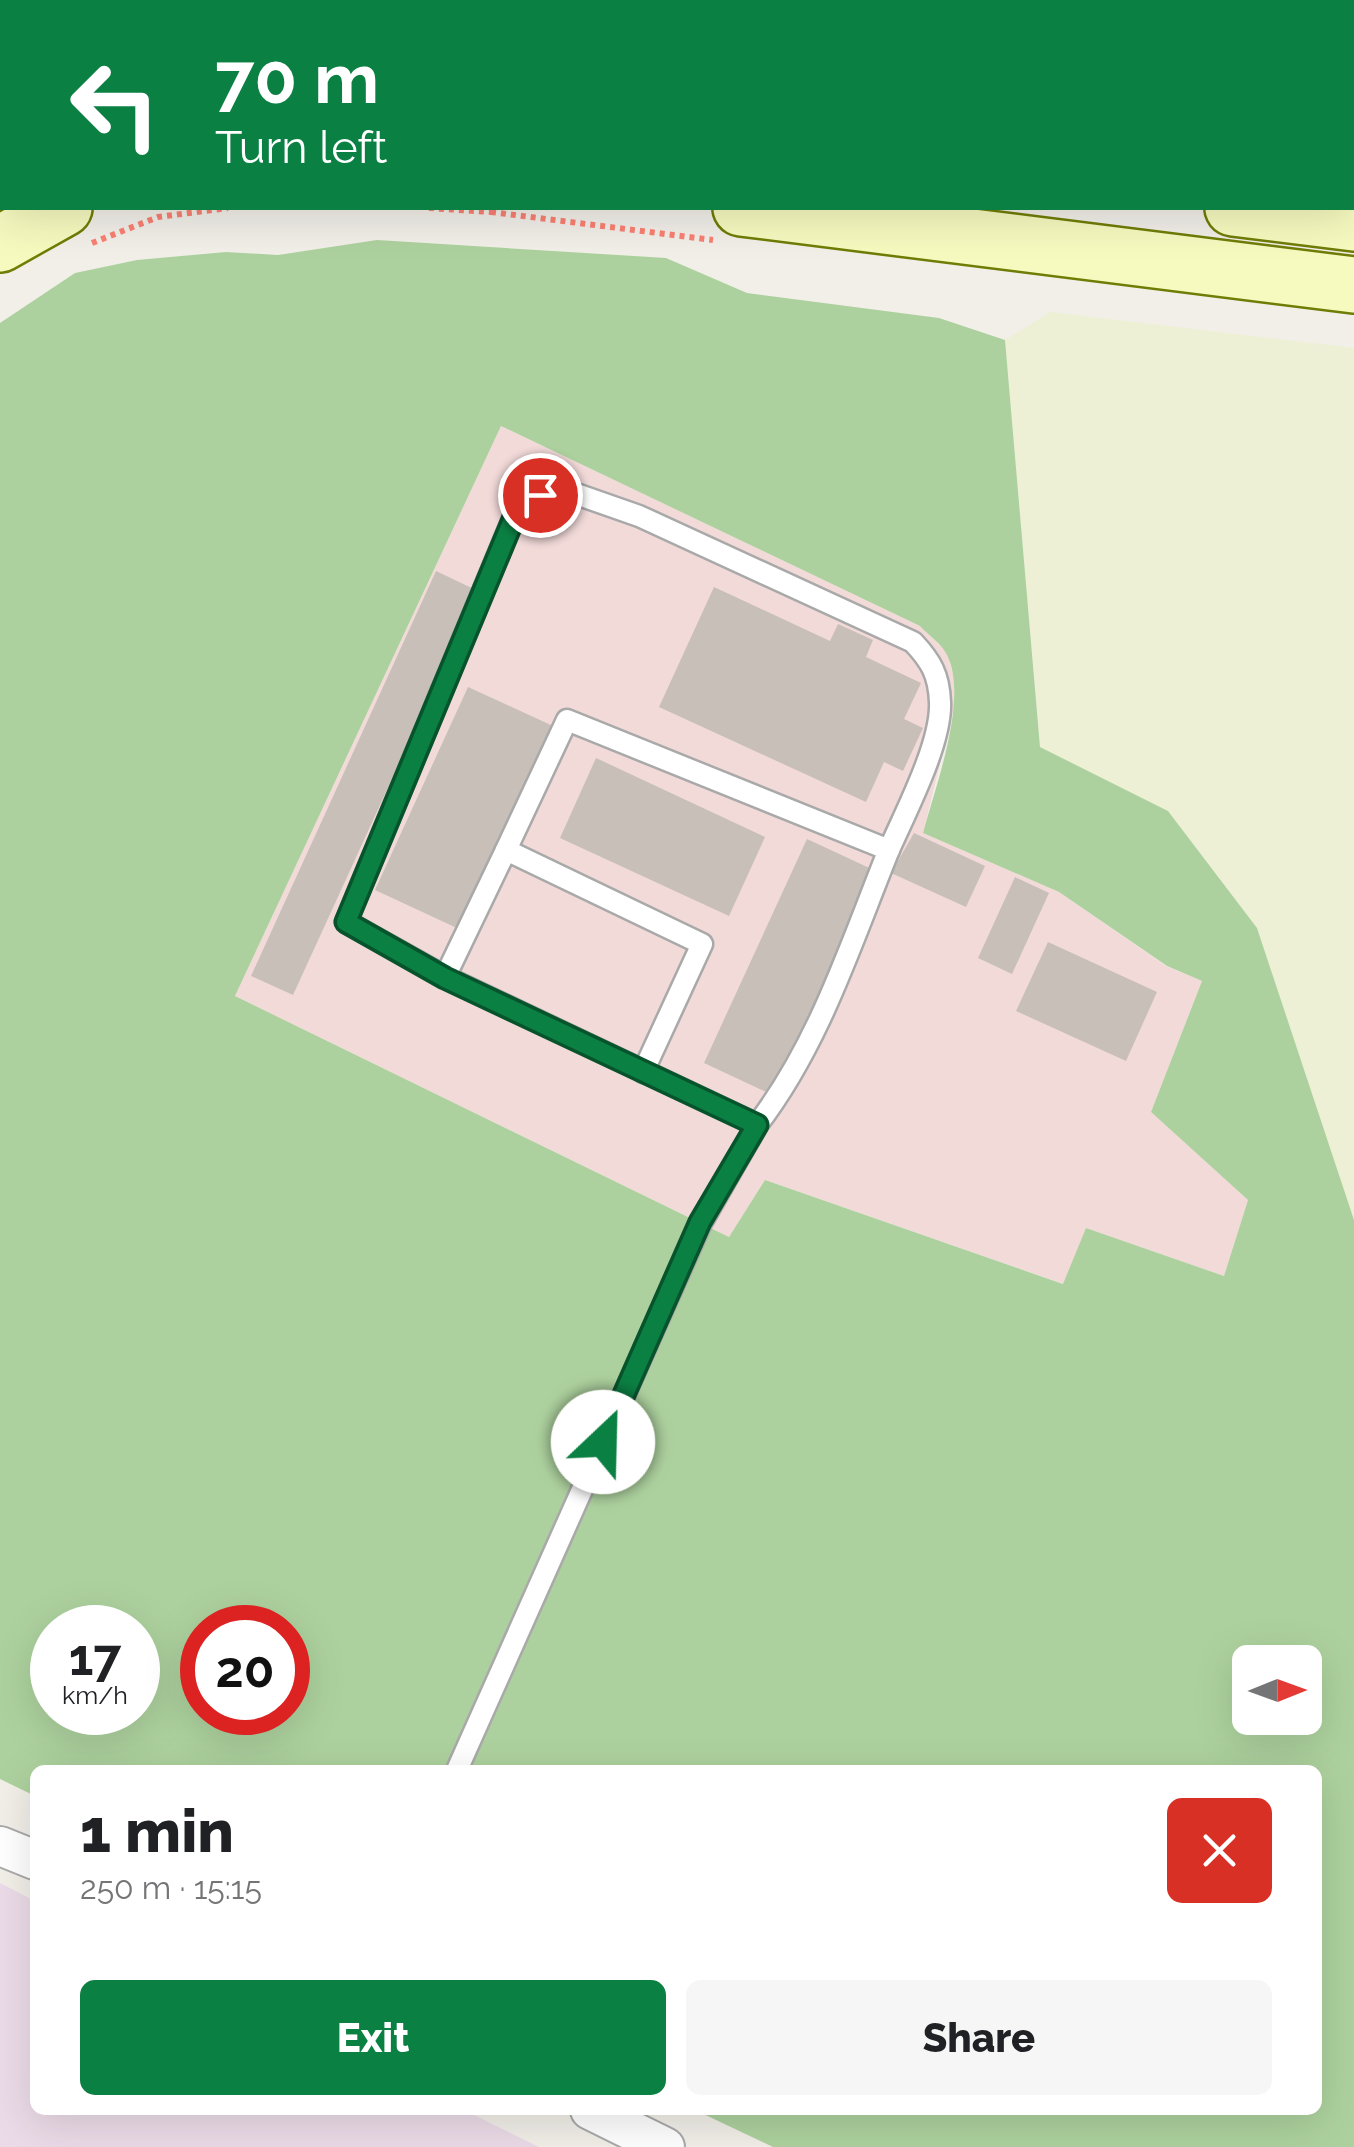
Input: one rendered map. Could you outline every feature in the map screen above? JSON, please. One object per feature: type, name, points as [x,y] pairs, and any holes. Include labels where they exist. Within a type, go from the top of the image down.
[{"type":"main road","points":[[756,210],[1354,285]]},
{"type":"main road","points":[[1248,210],[1354,224]]},
{"type":"main road","points":[[0,244],[71,228]]},
{"type":"street","points":[[0,1846],[30,1858]]},
{"type":"street","points":[[609,2128],[665,2147]]},
{"type":"lane","points":[[458,1765],[700,1222],[757,1125],[792,1080],[871,904],[933,739],[941,705],[934,664],[913,642],[639,516],[579,494],[540,495],[518,508],[346,922],[445,978],[757,1125]]},
{"type":"lane","points":[[445,978],[568,720],[889,850]]},
{"type":"lane","points":[[506,850],[702,944],[643,1072]]},
{"type":"path","points":[[71,228],[212,210]]},
{"type":"path","points":[[460,210],[492,210]]},
{"type":"shaded area","points":[[501,426],[920,626],[947,652],[954,679],[954,707],[923,833],[1059,892],[1166,966],[1202,981],[1151,1112],[1248,1200],[1224,1276],[1086,1228],[1064,1284],[765,1180],[729,1237],[235,996]]},
{"type":"shaded area","points":[[0,1883],[30,1898],[30,2115],[474,2115],[539,2147],[0,2147]]},
{"type":"green space","points":[[377,240],[666,258],[747,293],[939,318],[1005,340],[1040,747],[1168,811],[1257,928],[1354,1220],[1354,2147],[773,2147],[706,2115],[1322,2115],[1322,1765],[30,1765],[30,1794],[0,1779],[0,323],[75,273],[137,260],[226,252],[278,255]],"holes":[[[501,426],[920,626],[947,655],[954,695],[948,743],[923,833],[1059,892],[1167,966],[1202,981],[1151,1112],[1248,1200],[1224,1276],[1086,1228],[1063,1284],[765,1180],[729,1237],[235,996]]]},
{"type":"green space","points":[[1050,312],[1354,348],[1354,1220],[1257,928],[1168,811],[1040,747],[1005,340]]},
{"type":"building","points":[[436,571],[478,591],[293,995],[251,976]]},
{"type":"building","points":[[714,587],[830,641],[838,624],[873,640],[866,657],[921,683],[904,719],[923,728],[903,771],[884,762],[866,802],[659,707]]},
{"type":"building","points":[[468,687],[553,726],[459,929],[375,890]]},
{"type":"building","points":[[596,758],[765,837],[729,916],[560,838]]},
{"type":"building","points":[[914,833],[985,866],[966,907],[891,873]]},
{"type":"building","points":[[807,839],[878,872],[775,1096],[704,1063]]},
{"type":"building","points":[[1015,877],[1049,893],[1012,974],[978,958]]},
{"type":"building","points":[[1048,942],[1157,992],[1126,1061],[1016,1011]]},
{"type":"route","points":[[540,495],[518,508],[346,922],[445,978],[757,1125],[700,1222],[603,1442]]}]
